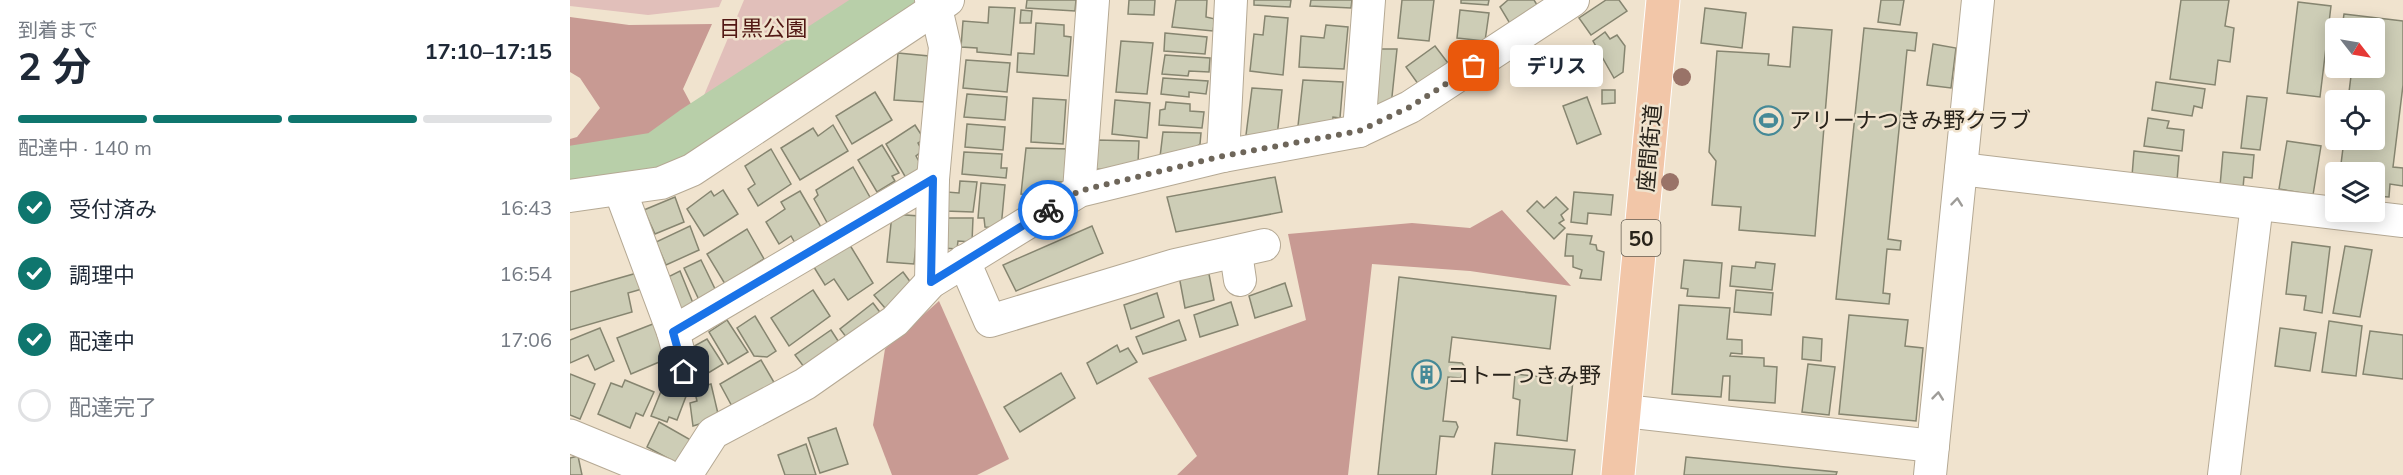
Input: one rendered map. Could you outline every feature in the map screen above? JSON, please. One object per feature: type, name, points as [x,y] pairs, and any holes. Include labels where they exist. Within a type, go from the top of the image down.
[{"type":"main road","name":"座間街道","points":[[1618,475],[1663,0]]},
{"type":"street","points":[[1079,191],[1093,0]]},
{"type":"street","points":[[1223,156],[1231,0]]},
{"type":"street","points":[[1359,131],[1369,0]]},
{"type":"street","points":[[686,475],[713,434],[805,384],[895,321],[931,282],[1079,191],[1223,156],[1359,131],[1410,107],[1573,0]]},
{"type":"street","points":[[1624,411],[1931,460],[1978,0]]},
{"type":"street","points":[[570,196],[661,183],[692,170],[938,3],[945,47],[933,179],[931,282]]},
{"type":"street","points":[[1961,169],[2403,221]]},
{"type":"street","points":[[673,332],[933,179]]},
{"type":"street","points":[[620,190],[673,332],[684,372]]},
{"type":"street","points":[[2224,475],[2257,204]]},
{"type":"street","points":[[963,261],[990,321],[1120,297],[1174,265],[1246,259]]},
{"type":"street","points":[[570,436],[664,475]]},
{"type":"green space","points":[[570,0],[722,0],[719,7],[648,15],[570,6]]},
{"type":"green space","name":"目黒公園","points":[[744,0],[856,0],[702,100]]},
{"type":"shaded area","points":[[570,17],[629,25],[712,24],[683,89],[698,117],[654,142],[570,160],[570,139],[577,137],[600,108],[580,78],[570,72]]},
{"type":"shaded area","points":[[1502,210],[1571,286],[1470,271],[1372,264],[1348,475],[1177,475],[1197,456],[1148,378],[1306,320],[1288,234],[1412,223],[1470,228]]},
{"type":"shaded area","points":[[939,301],[1009,459],[977,475],[892,475],[873,425],[885,349]]},
{"type":"building","points":[[1027,0],[1076,0],[1075,11],[1026,8]]},
{"type":"building","points":[[1129,0],[1155,0],[1154,15],[1128,14]]},
{"type":"building","points":[[1176,0],[1207,0],[1206,17],[1215,19],[1213,31],[1172,27]]},
{"type":"building","points":[[1254,0],[1291,0],[1290,7],[1254,5]]},
{"type":"building","points":[[1311,0],[1352,0],[1351,8],[1310,6]]},
{"type":"building","points":[[1402,0],[1434,0],[1429,41],[1398,38]]},
{"type":"building","points":[[1461,0],[1489,0],[1488,5],[1461,3]]},
{"type":"building","points":[[1508,0],[1534,0],[1539,8],[1512,27],[1500,7]]},
{"type":"building","points":[[1606,0],[1619,0],[1627,11],[1591,35],[1579,18]]},
{"type":"building","points":[[1881,0],[1904,0],[1900,25],[1878,22]]},
{"type":"building","points":[[2181,0],[2229,0],[2225,26],[2234,28],[2230,62],[2218,60],[2215,85],[2170,79]]},
{"type":"building","points":[[2298,2],[2331,6],[2330,18],[2325,18],[2325,56],[2320,97],[2287,93]]},
{"type":"building","points":[[989,7],[1015,8],[1011,55],[977,52],[977,48],[961,47],[963,21],[988,23]]},
{"type":"building","points":[[1705,8],[1746,13],[1742,48],[1701,43]]},
{"type":"building","points":[[1021,10],[1032,11],[1031,23],[1020,23]]},
{"type":"building","points":[[1460,10],[1489,13],[1485,41],[1457,38]]},
{"type":"building","points":[[2344,14],[2378,18],[2343,18]]},
{"type":"building","points":[[1265,16],[1288,18],[1283,75],[1250,71],[1254,34],[1263,35]]},
{"type":"building","points":[[2385,19],[2403,21],[2403,85],[2393,167],[2403,168],[2403,186],[2390,184],[2389,197],[2385,197],[2385,162],[2341,162],[2343,150],[2385,150],[2385,90],[2349,90],[2351,78],[2385,78]]},
{"type":"building","points":[[1036,23],[1064,25],[1064,36],[1071,37],[1068,76],[1017,72],[1018,53],[1034,54]]},
{"type":"building","points":[[1326,25],[1348,27],[1344,69],[1299,67],[1301,36],[1324,38]]},
{"type":"building","points":[[1793,27],[1832,30],[1815,236],[1739,230],[1741,207],[1712,205],[1716,161],[1709,152],[1717,51],[1769,54],[1768,65],[1790,67]]},
{"type":"building","points":[[1864,28],[1917,33],[1915,51],[1907,50],[1888,239],[1901,241],[1900,250],[1887,249],[1883,293],[1890,294],[1889,304],[1836,299]]},
{"type":"building","points":[[1605,32],[1610,39],[1617,35],[1625,46],[1623,72],[1614,78],[1593,41]]},
{"type":"building","points":[[1165,33],[1207,37],[1205,54],[1164,51]]},
{"type":"building","points":[[1121,41],[1153,43],[1147,94],[1116,92]]},
{"type":"building","points":[[1933,44],[1956,48],[1951,88],[1927,85]]},
{"type":"building","points":[[1435,46],[1451,67],[1421,88],[1406,67]]},
{"type":"building","points":[[1379,49],[1397,49],[1391,106],[1373,106]]},
{"type":"building","points":[[898,53],[929,56],[925,102],[894,100]]},
{"type":"building","points":[[1165,55],[1210,58],[1209,72],[1189,71],[1188,76],[1162,74]]},
{"type":"building","points":[[966,60],[1010,63],[1007,92],[963,88]]},
{"type":"building","points":[[1163,78],[1208,81],[1206,94],[1189,92],[1189,97],[1161,94]]},
{"type":"building","points":[[1303,80],[1343,82],[1340,118],[1333,117],[1332,125],[1298,126]]},
{"type":"building","points":[[2156,82],[2205,89],[2202,108],[2194,106],[2192,116],[2152,110]]},
{"type":"building","points":[[1252,88],[1282,90],[1277,137],[1246,135]]},
{"type":"building","points":[[1602,90],[1615,90],[1615,103],[1602,104]]},
{"type":"building","points":[[875,92],[892,120],[852,144],[836,116]]},
{"type":"building","points":[[967,94],[1007,97],[1005,120],[964,117]]},
{"type":"building","points":[[2247,96],[2267,98],[2260,150],[2241,148]]},
{"type":"building","points":[[1587,97],[1601,134],[1577,144],[1563,106]]},
{"type":"building","points":[[1033,98],[1066,100],[1063,144],[1031,142]]},
{"type":"building","points":[[1115,100],[1150,103],[1147,138],[1112,134]]},
{"type":"building","points":[[1166,102],[1190,104],[1190,111],[1204,112],[1202,128],[1159,125],[1160,110],[1165,109]]},
{"type":"building","points":[[2148,118],[2169,121],[2167,128],[2184,130],[2182,151],[2144,146]]},
{"type":"building","points":[[967,124],[1005,127],[1003,150],[965,147]]},
{"type":"building","points":[[833,125],[848,151],[800,180],[781,148],[813,128],[818,136]]},
{"type":"building","points":[[915,125],[924,139],[918,143],[922,151],[916,156],[922,167],[906,178],[886,144]]},
{"type":"building","points":[[1163,132],[1201,133],[1200,144],[1180,158],[1160,157]]},
{"type":"building","points":[[1096,140],[1139,141],[1138,163],[1109,170],[1095,169]]},
{"type":"building","points":[[2287,141],[2321,146],[2313,195],[2279,189]]},
{"type":"building","points":[[882,145],[899,173],[892,176],[895,181],[877,192],[858,160]]},
{"type":"building","points":[[1026,148],[1070,149],[1067,182],[1046,182],[1045,197],[1021,194]]},
{"type":"building","points":[[771,149],[791,184],[758,206],[748,189],[755,184],[745,166]]},
{"type":"building","points":[[2134,151],[2179,156],[2177,181],[2132,176]]},
{"type":"building","points":[[964,152],[1002,154],[1001,168],[1007,168],[1006,178],[962,174]]},
{"type":"building","points":[[2223,152],[2254,155],[2252,178],[2244,177],[2243,188],[2220,186]]},
{"type":"building","points":[[853,167],[871,199],[829,226],[814,199],[818,195],[816,190]]},
{"type":"building","points":[[1275,177],[1282,212],[1176,232],[1167,197]]},
{"type":"building","points":[[960,181],[977,182],[973,212],[945,211],[947,192],[959,193]]},
{"type":"building","points":[[981,183],[1005,185],[1001,228],[985,227],[984,218],[978,218]]},
{"type":"building","points":[[723,190],[738,214],[704,236],[687,209],[711,191],[714,196]]},
{"type":"building","points":[[800,191],[821,227],[795,243],[791,236],[779,244],[766,222],[785,209],[781,202]]},
{"type":"building","points":[[1574,192],[1613,195],[1611,215],[1588,213],[1587,224],[1571,222]]},
{"type":"building","points":[[675,197],[684,222],[655,234],[644,210]]},
{"type":"building","points":[[1556,197],[1568,209],[1561,215],[1564,220],[1559,223],[1565,228],[1554,239],[1527,211],[1537,201],[1544,208]]},
{"type":"building","points":[[892,214],[919,216],[914,264],[887,262]]},
{"type":"building","points":[[945,218],[973,218],[972,242],[958,241],[957,249],[943,248]]},
{"type":"building","points":[[690,226],[699,250],[666,265],[656,242]]},
{"type":"building","points":[[1092,226],[1103,253],[1016,291],[1003,265]]},
{"type":"building","points":[[747,229],[764,259],[725,284],[707,254]]},
{"type":"building","points":[[1567,234],[1592,236],[1590,244],[1596,245],[1597,250],[1604,252],[1601,280],[1580,278],[1582,270],[1573,267],[1573,256],[1565,256]]},
{"type":"building","points":[[848,242],[873,283],[848,300],[834,279],[825,285],[812,264]]},
{"type":"building","points":[[2292,242],[2330,247],[2322,313],[2304,310],[2306,296],[2286,294]]},
{"type":"building","points":[[2345,246],[2372,250],[2360,317],[2333,313]]},
{"type":"building","points":[[701,260],[717,293],[700,302],[684,268]]},
{"type":"building","points":[[1684,260],[1722,263],[1719,298],[1687,296],[1688,289],[1681,288]]},
{"type":"building","points":[[1756,262],[1775,264],[1772,290],[1730,286],[1732,266],[1755,268]]},
{"type":"building","points":[[1208,269],[1214,300],[1185,308],[1179,276]]},
{"type":"building","points":[[680,271],[695,308],[678,314],[664,279]]},
{"type":"building","points":[[903,272],[917,291],[890,314],[874,295]]},
{"type":"building","points":[[637,273],[642,289],[628,293],[632,312],[570,330],[570,292]]},
{"type":"building","name":"コトーつきみ野","points":[[1399,277],[1556,296],[1550,349],[1452,337],[1449,362],[1462,363],[1465,367],[1461,378],[1448,377],[1443,421],[1456,422],[1458,427],[1454,437],[1440,436],[1436,475],[1378,475]]},
{"type":"building","points":[[1285,283],[1292,306],[1255,318],[1249,296]]},
{"type":"building","points":[[813,290],[830,316],[789,346],[771,318]]},
{"type":"building","points":[[1736,290],[1773,293],[1771,315],[1734,312]]},
{"type":"building","points":[[1157,293],[1164,317],[1131,329],[1124,305]]},
{"type":"building","points":[[1231,302],[1238,325],[1200,337],[1194,315]]},
{"type":"building","points":[[873,303],[885,319],[853,346],[840,329]]},
{"type":"building","points":[[1679,305],[1730,308],[1727,339],[1742,340],[1742,354],[1731,353],[1730,356],[1764,358],[1764,366],[1777,367],[1775,403],[1729,400],[1730,376],[1723,376],[1721,397],[1672,394]]},
{"type":"building","points":[[1849,315],[1908,320],[1905,346],[1923,348],[1916,421],[1839,414]]},
{"type":"building","points":[[755,316],[776,351],[767,357],[754,356],[737,328]]},
{"type":"building","points":[[727,320],[748,352],[728,364],[709,332]]},
{"type":"building","points":[[1179,320],[1186,340],[1143,354],[1136,337]]},
{"type":"building","points":[[2329,321],[2362,326],[2356,376],[2322,372]]},
{"type":"building","points":[[658,322],[671,357],[631,374],[617,338]]},
{"type":"building","points":[[600,328],[614,361],[595,370],[588,355],[570,363],[570,340]]},
{"type":"building","points":[[2280,328],[2316,333],[2310,371],[2275,366]]},
{"type":"building","points":[[831,330],[844,350],[810,375],[795,355]]},
{"type":"building","points":[[2370,331],[2403,335],[2403,379],[2363,374]]},
{"type":"building","points":[[1803,337],[1822,339],[1821,361],[1802,359]]},
{"type":"building","points":[[707,339],[723,364],[705,375],[689,349]]},
{"type":"building","points":[[1117,345],[1120,352],[1128,348],[1137,362],[1097,384],[1087,363]]},
{"type":"building","points":[[761,360],[775,384],[734,410],[720,384]]},
{"type":"building","points":[[1808,364],[1835,367],[1829,415],[1802,412]]},
{"type":"building","points":[[1061,373],[1075,398],[1020,432],[1004,407]]},
{"type":"building","points":[[570,374],[595,384],[580,419],[570,415]]},
{"type":"building","points":[[1515,374],[1573,380],[1567,441],[1517,435],[1520,400],[1513,398]]},
{"type":"building","points":[[666,379],[681,384],[680,387],[688,391],[677,420],[669,417],[667,422],[651,416]]},
{"type":"building","points":[[625,380],[654,392],[643,416],[636,413],[630,428],[598,414],[611,383],[622,387]]},
{"type":"building","points":[[711,384],[719,418],[693,426],[690,403],[697,401],[694,389]]},
{"type":"building","points":[[659,422],[696,443],[684,467],[647,447]]},
{"type":"building","points":[[836,428],[848,464],[820,473],[808,438]]},
{"type":"building","points":[[1495,443],[1575,450],[1572,475],[1492,475]]},
{"type":"building","points":[[806,444],[816,475],[785,475],[778,455]]},
{"type":"building","points":[[578,456],[582,475],[570,475],[570,458]]},
{"type":"building","points":[[1686,457],[1837,472],[1836,475],[1684,475]]},
{"type":"waterway","points":[[570,171],[658,157],[895,0]]},
{"type":"way so far","points":[[1048,210],[1079,191],[1223,156],[1359,131],[1410,107],[1474,66]]},
{"type":"place","name":"デリス","points":[[1474,66]]},
{"type":"place","name":"アリーナつきみ野クラブ","points":[[1768,120]]},
{"type":"place","name":"コトーつきみ野","points":[[1426,375]]},
{"type":"route","points":[[684,372],[673,332],[933,179],[931,282],[1048,210]]}]
